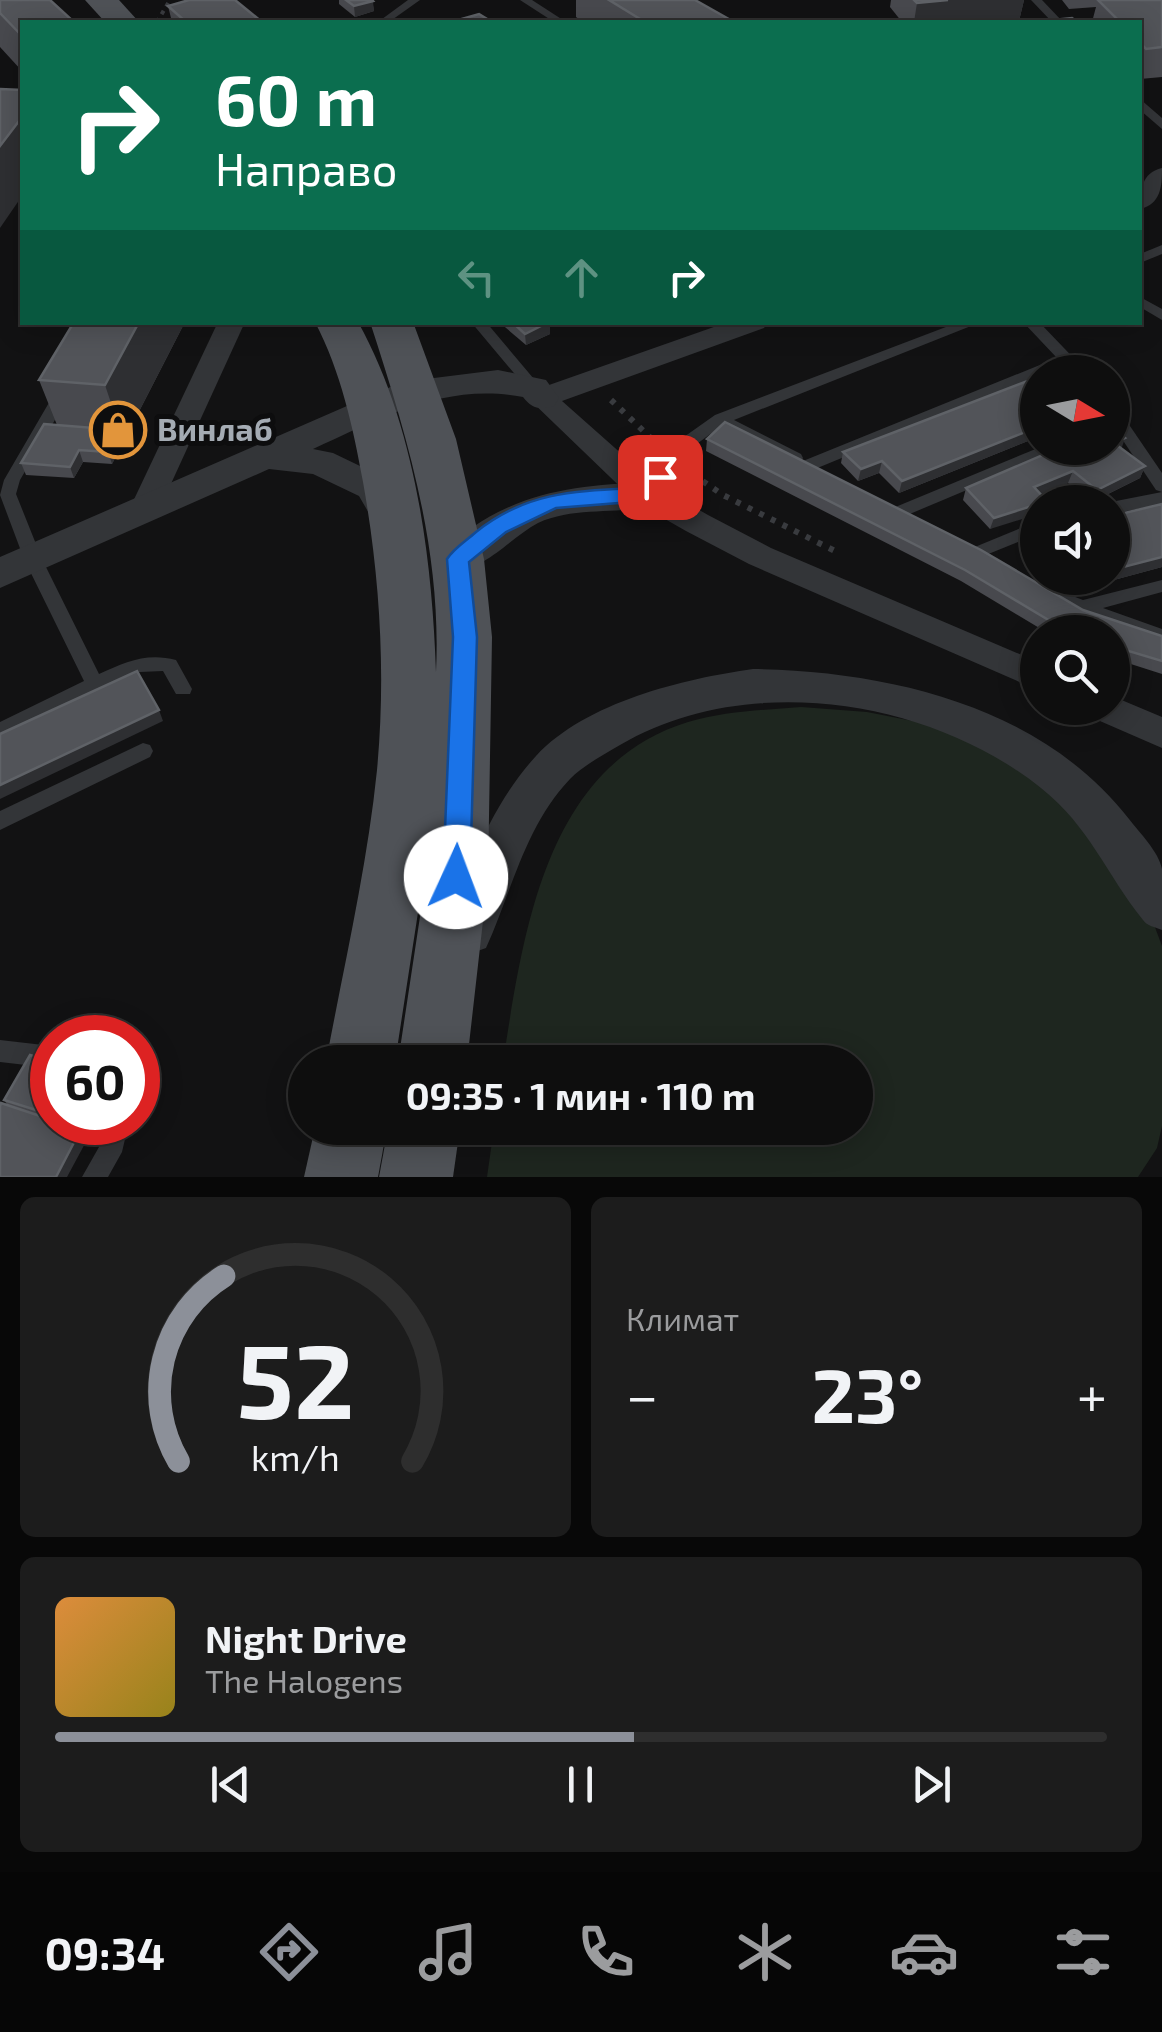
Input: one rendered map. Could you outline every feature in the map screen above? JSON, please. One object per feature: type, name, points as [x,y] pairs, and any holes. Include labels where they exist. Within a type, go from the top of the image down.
[{"type":"main road","points":[[85,11],[116,20]]},
{"type":"main road","points":[[338,325],[393,399],[432,439],[458,559],[465,637],[456,877],[438,1045]]},
{"type":"main road","points":[[364,1045],[406,768],[408,680],[391,325]]},
{"type":"main road","points":[[341,1177],[348,1145]]},
{"type":"main road","points":[[416,1177],[421,1145]]},
{"type":"street","points":[[1142,200],[1162,175]]},
{"type":"street","points":[[144,510],[231,325]]},
{"type":"street","points":[[538,393],[591,382],[747,325]]},
{"type":"street","points":[[16,566],[393,399],[498,381],[538,393],[648,495],[760,556],[1020,669]]},
{"type":"street","points":[[266,456],[320,462],[372,487],[398,529]]},
{"type":"street","points":[[458,559],[498,526],[554,500],[648,495]]},
{"type":"street","points":[[440,1045],[468,933],[502,840],[552,767],[618,720],[705,692],[788,686],[880,696],[973,725],[1043,764],[1089,806],[1124,847],[1162,908]]},
{"type":"street","points":[[1130,719],[1162,734]]},
{"type":"lane","points":[[386,20],[415,0]]},
{"type":"lane","points":[[525,0],[558,20]]},
{"type":"lane","points":[[1036,0],[1056,20]]},
{"type":"lane","points":[[1142,105],[1162,125]]},
{"type":"lane","points":[[481,325],[538,393]]},
{"type":"lane","points":[[648,495],[680,448],[720,419],[966,325]]},
{"type":"lane","points":[[1033,325],[1064,355]]},
{"type":"lane","points":[[720,419],[816,469],[1020,380]]},
{"type":"lane","points":[[68,386],[12,480],[8,494],[16,566],[95,684]]},
{"type":"lane","points":[[1130,440],[1162,486]]},
{"type":"lane","points":[[899,512],[1020,461]]},
{"type":"lane","points":[[1130,504],[1162,498]]},
{"type":"lane","points":[[993,562],[969,549],[1020,533]]},
{"type":"lane","points":[[1082,608],[1162,586]]},
{"type":"lane","points":[[1054,595],[1162,636]]},
{"type":"lane","points":[[0,731],[142,663],[157,661],[169,665],[184,689]]},
{"type":"lane","points":[[0,821],[143,751]]},
{"type":"lane","points":[[0,1052],[30,1055]]},
{"type":"lane","points":[[94,1177],[112,1145]]},
{"type":"path","points":[[591,382],[673,458],[723,495],[845,556]]},
{"type":"shaded area","points":[[801,707],[867,712],[933,725],[1039,777],[1144,898],[1162,946],[1162,1126],[1157,1148],[1138,1177],[487,1177],[492,1145],[873,1145],[873,1045],[506,1045],[532,911],[549,861],[571,816],[601,776],[640,744],[688,722],[730,713]]},
{"type":"building","points":[[0,0],[50,0],[72,20],[20,20],[20,34],[0,13]]},
{"type":"building","points":[[189,0],[235,0],[260,20],[184,20],[168,6]]},
{"type":"building","points":[[346,0],[372,0],[373,1],[354,6]]},
{"type":"building","points":[[609,0],[695,0],[730,20],[642,20]]},
{"type":"building","points":[[1098,0],[1162,0],[1162,47],[1146,49],[1142,45],[1142,20],[1118,20]]},
{"type":"building","points":[[479,14],[489,20],[458,20]]},
{"type":"building","points":[[0,89],[20,90],[20,120],[0,146]]},
{"type":"building","points":[[72,325],[137,325],[105,385],[39,380]]},
{"type":"building","points":[[515,325],[543,325],[525,334]]},
{"type":"building","points":[[1020,384],[1020,434],[902,481],[882,461],[861,469],[843,452]]},
{"type":"building","points":[[725,422],[981,550],[1020,573],[1020,595],[1058,595],[1098,615],[1040,615],[965,570],[707,439]]},
{"type":"building","points":[[44,424],[120,430],[108,452],[79,450],[70,467],[21,463]]},
{"type":"building","points":[[1130,455],[1145,466],[1107,485],[1091,485],[1073,471],[1039,485],[1020,485],[1020,510],[994,518],[966,488],[1020,465],[1130,465]]},
{"type":"building","points":[[1162,504],[1162,557],[1130,565],[1130,512]]},
{"type":"building","points":[[1130,625],[1162,636],[1162,661],[1130,651]]},
{"type":"building","points":[[137,671],[159,710],[0,785],[0,734]]},
{"type":"building","points":[[30,1055],[30,1108],[4,1100]]},
{"type":"building","points":[[1,1103],[30,1113],[30,1145],[73,1145],[56,1177],[0,1177]]},
{"type":"place","name":"Винлаб","points":[[118,430]]},
{"type":"route","points":[[456,877],[465,637],[458,559],[498,526],[530,509],[554,500],[648,495],[660,477]]}]
